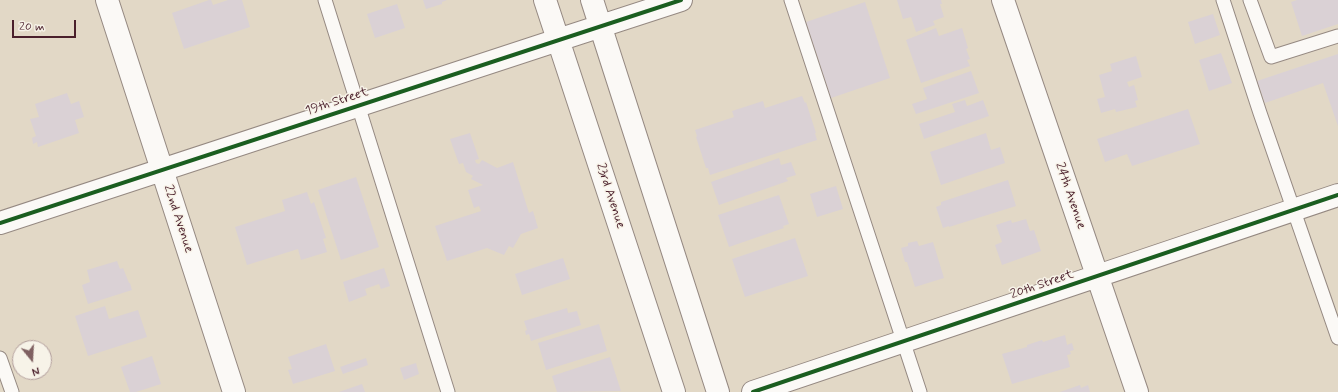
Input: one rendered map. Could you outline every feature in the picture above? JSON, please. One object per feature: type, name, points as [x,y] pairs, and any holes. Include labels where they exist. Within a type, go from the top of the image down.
[{"type":"street","name":"22nd Avenue","points":[[107,0],[234,392]]},
{"type":"street","name":"23rd Avenue","points":[[545,0],[674,392]]},
{"type":"street","points":[[592,0],[718,392]]},
{"type":"street","name":"19th Street","points":[[0,223],[681,0]]},
{"type":"street","name":"24th Avenue","points":[[1003,0],[1137,392]]},
{"type":"street","name":"20th Street","points":[[753,392],[1338,195]]},
{"type":"lane","points":[[325,0],[448,392]]},
{"type":"lane","points":[[791,0],[920,392]]},
{"type":"lane","points":[[1223,0],[1260,113],[1338,338]]},
{"type":"lane","points":[[1250,0],[1271,57],[1338,36]]},
{"type":"lane","points":[[0,358],[12,392]]},
{"type":"building","points":[[211,0],[213,5],[228,0],[242,0],[250,27],[184,49],[172,13]]},
{"type":"building","points":[[423,0],[447,0],[442,2],[442,4],[426,9]]},
{"type":"building","points":[[897,0],[941,0],[942,4],[940,4],[944,17],[933,21],[935,25],[916,32],[911,17],[903,19]]},
{"type":"building","points":[[1297,0],[1338,0],[1338,24],[1302,36],[1291,2]]},
{"type":"building","points":[[865,2],[890,78],[831,98],[806,22]]},
{"type":"building","points":[[397,4],[405,28],[375,38],[367,14]]},
{"type":"building","points":[[1213,14],[1220,35],[1195,44],[1188,22]]},
{"type":"building","points":[[936,28],[939,36],[962,28],[968,48],[966,49],[970,59],[967,60],[970,66],[921,83],[906,40]]},
{"type":"building","points":[[1221,53],[1232,83],[1209,91],[1199,60]]},
{"type":"building","points":[[1338,54],[1338,126],[1323,83],[1265,103],[1257,81]]},
{"type":"building","points":[[1136,56],[1142,77],[1127,82],[1129,87],[1134,85],[1138,100],[1135,101],[1137,107],[1116,112],[1115,109],[1101,113],[1097,99],[1105,97],[1099,75],[1112,71],[1110,64]]},
{"type":"building","points":[[971,71],[979,93],[916,114],[912,104],[927,99],[923,88]]},
{"type":"building","points":[[67,93],[71,104],[79,101],[84,117],[75,120],[79,133],[38,147],[37,142],[33,144],[32,138],[36,136],[30,119],[39,117],[35,104]]},
{"type":"building","points":[[802,96],[805,103],[806,102],[817,140],[710,175],[708,168],[706,168],[695,130],[734,117],[732,111],[763,101],[765,108]]},
{"type":"building","points":[[965,100],[967,106],[983,100],[989,116],[924,139],[919,124],[955,112],[952,104]]},
{"type":"building","points":[[1188,109],[1200,144],[1132,166],[1127,154],[1105,162],[1097,139]]},
{"type":"building","points":[[470,133],[479,159],[475,160],[476,163],[479,164],[482,160],[497,168],[513,162],[529,213],[533,211],[538,228],[521,234],[513,248],[509,246],[504,255],[487,248],[447,261],[435,226],[481,211],[479,206],[474,208],[468,190],[483,185],[471,179],[473,176],[466,172],[463,163],[459,164],[450,139]]},
{"type":"building","points":[[986,133],[991,150],[1000,147],[1005,163],[941,185],[930,152]]},
{"type":"building","points":[[779,158],[781,165],[791,162],[796,175],[786,178],[788,181],[719,205],[711,182]]},
{"type":"building","points":[[356,177],[379,247],[341,260],[318,190]]},
{"type":"building","points":[[1008,180],[1016,206],[943,228],[936,207],[941,205],[941,202]]},
{"type":"building","points":[[836,186],[843,209],[817,217],[810,194]]},
{"type":"building","points":[[307,192],[311,204],[314,202],[326,238],[323,239],[327,252],[301,260],[298,249],[247,265],[235,227],[285,211],[282,200]]},
{"type":"building","points":[[779,195],[789,224],[783,226],[784,228],[729,247],[718,215]]},
{"type":"building","points":[[1026,219],[1030,231],[1034,230],[1041,251],[1002,265],[995,245],[1002,242],[996,225],[1011,220],[1012,223]]},
{"type":"building","points":[[795,238],[808,276],[745,297],[732,259]]},
{"type":"building","points":[[917,241],[919,246],[933,242],[944,278],[915,287],[901,248],[908,246],[908,243]]},
{"type":"building","points":[[563,258],[570,279],[522,295],[515,274]]},
{"type":"building","points":[[117,261],[120,269],[123,268],[132,290],[88,304],[82,285],[90,282],[87,270]]},
{"type":"building","points":[[384,268],[390,286],[381,289],[379,284],[365,289],[367,295],[349,302],[343,282]]},
{"type":"building","points":[[105,306],[109,319],[138,310],[147,337],[88,356],[75,316]]},
{"type":"building","points":[[567,308],[568,313],[577,311],[581,325],[531,341],[529,334],[526,335],[525,331],[527,330],[524,321]]},
{"type":"building","points":[[599,324],[607,351],[546,370],[538,343]]},
{"type":"building","points":[[1065,335],[1067,345],[1072,343],[1074,350],[1070,351],[1071,354],[1067,355],[1070,367],[1012,384],[1002,354],[1027,347],[1027,345],[1042,340],[1043,342]]},
{"type":"building","points":[[326,344],[335,371],[293,384],[288,370],[292,369],[288,357]]},
{"type":"building","points":[[152,356],[161,384],[136,392],[130,392],[121,367]]},
{"type":"building","points":[[610,357],[621,391],[557,392],[552,376]]},
{"type":"building","points":[[366,358],[368,365],[343,374],[340,367]]},
{"type":"building","points":[[416,363],[419,374],[404,380],[400,368]]},
{"type":"building","points":[[362,384],[365,392],[339,392]]},
{"type":"building","points":[[1080,385],[1081,388],[1088,385],[1090,392],[1060,392]]},
{"type":"cycle path","points":[[0,223],[681,0]]},
{"type":"cycle path","points":[[753,392],[1338,195]]}]
